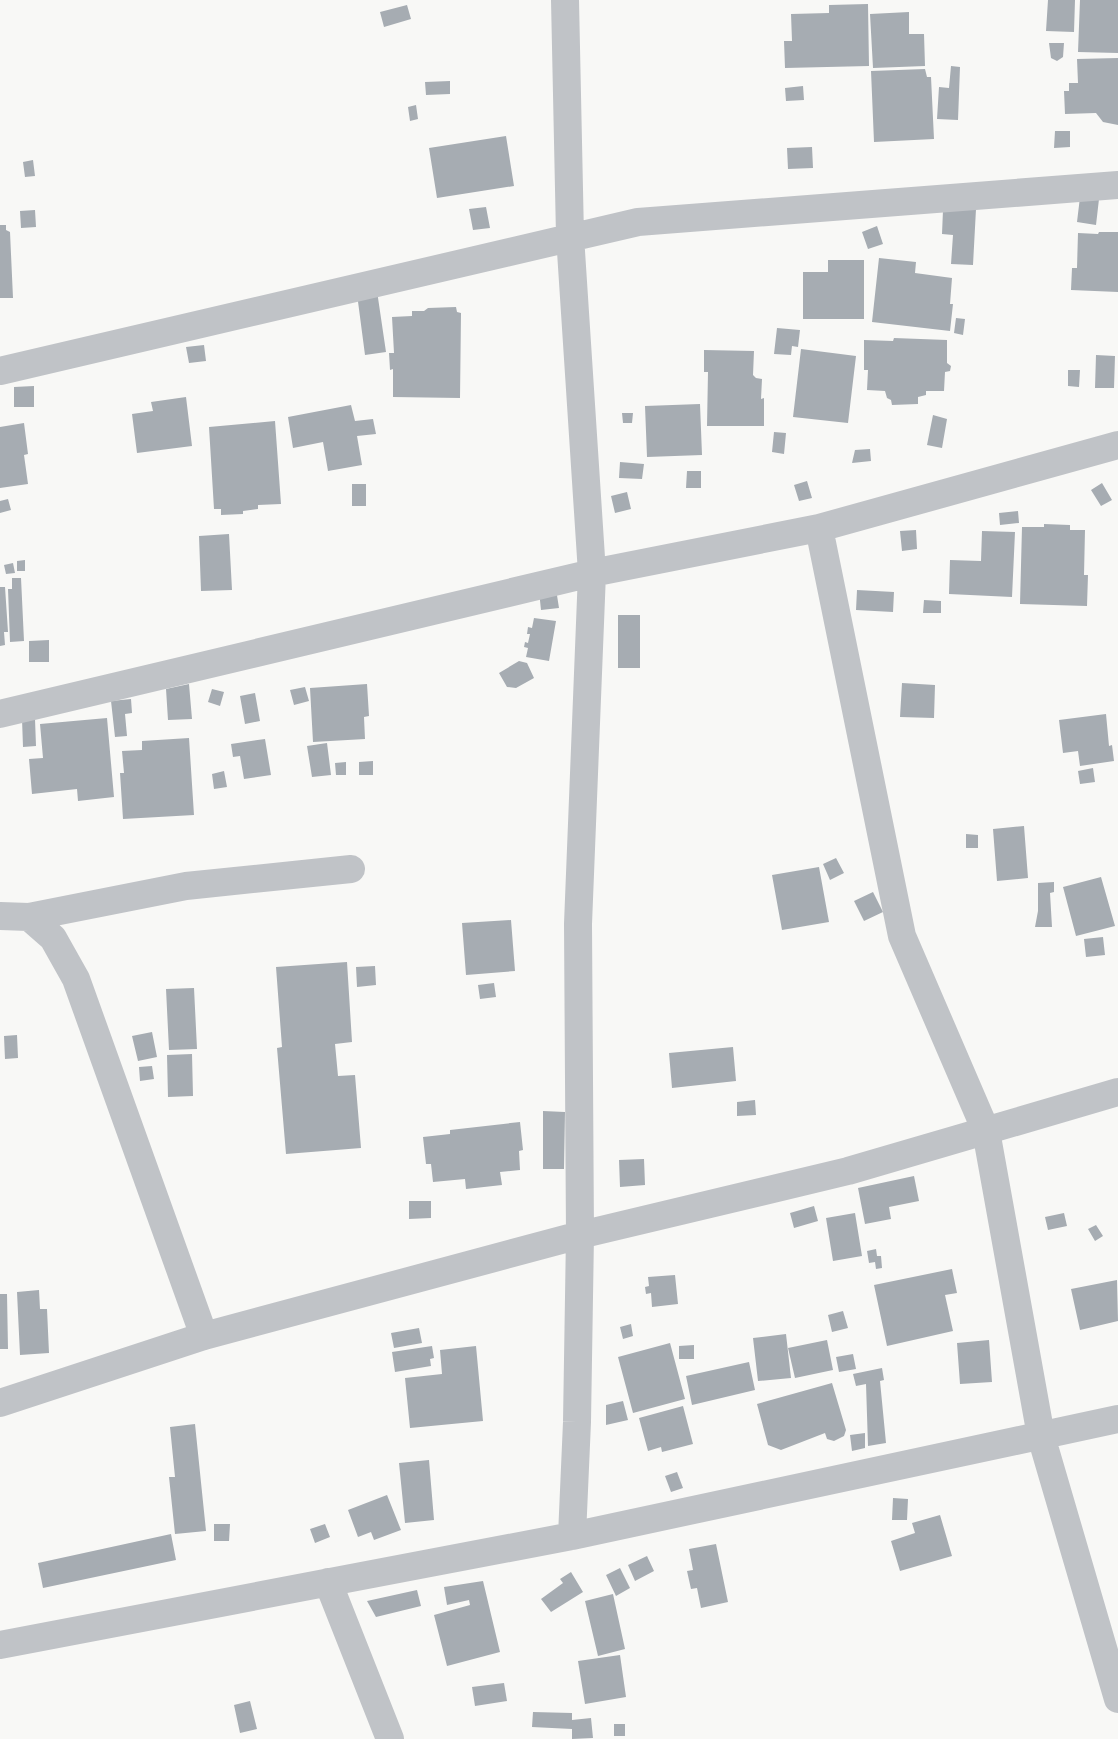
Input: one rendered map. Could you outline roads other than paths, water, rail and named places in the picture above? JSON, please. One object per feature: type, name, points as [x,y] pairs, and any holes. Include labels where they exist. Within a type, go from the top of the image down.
[{"type":"street","points":[[565,0],[570,236],[592,573],[578,924],[580,1235],[573,1536]]},
{"type":"street","points":[[0,371],[570,236],[638,222],[1118,185]]},
{"type":"street","points":[[0,714],[592,573],[819,528],[1118,446]]},
{"type":"street","points":[[819,528],[902,936],[986,1131],[1041,1436],[1118,1699]]},
{"type":"street","points":[[0,916],[29,917],[186,886],[351,869]]},
{"type":"street","points":[[29,917],[53,938],[76,979],[204,1336]]},
{"type":"street","points":[[0,1403],[204,1336],[580,1235],[848,1171],[1118,1092]]},
{"type":"street","points":[[0,1645],[573,1536],[1118,1419]]},
{"type":"street","points":[[328,1582],[390,1739]]}]
